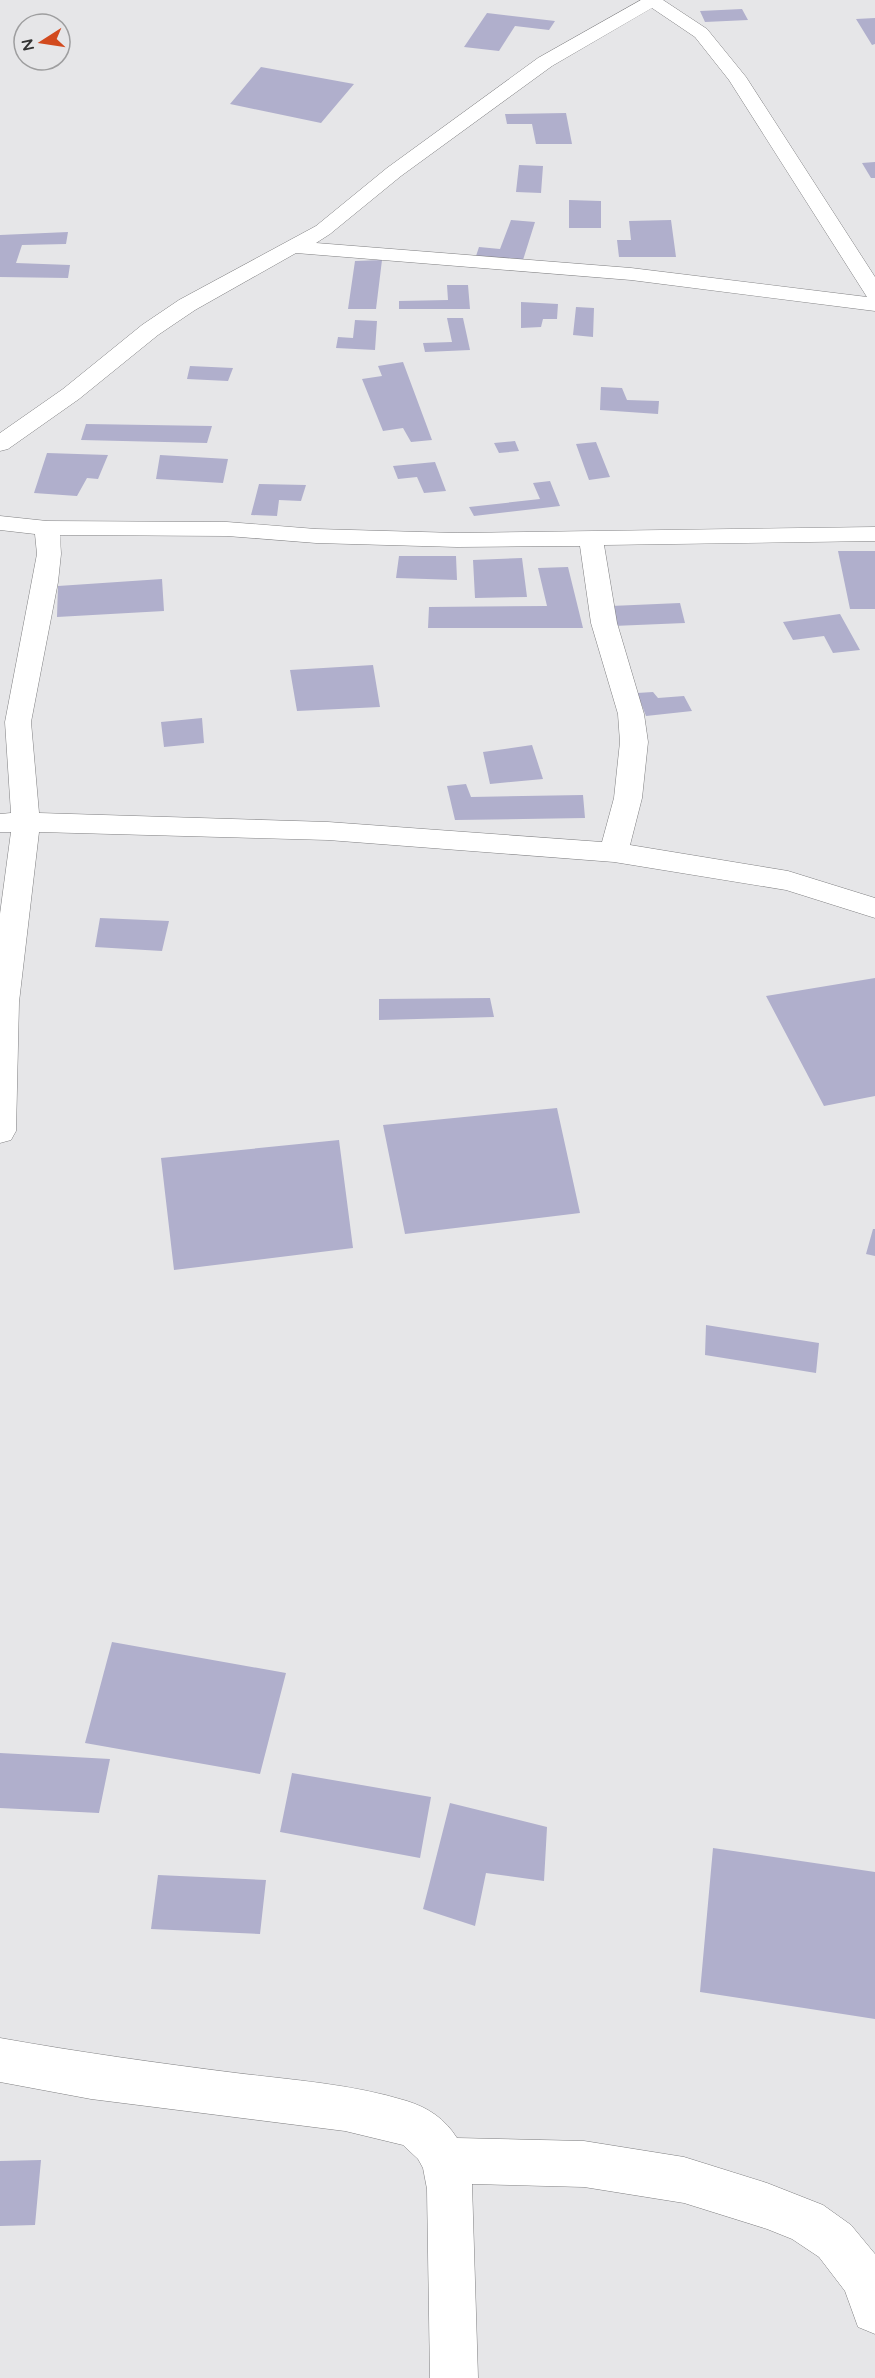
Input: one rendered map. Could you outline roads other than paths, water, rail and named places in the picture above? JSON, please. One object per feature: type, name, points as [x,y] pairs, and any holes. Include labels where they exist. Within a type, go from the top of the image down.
[{"type":"street","points":[[0,444],[71,394],[150,330],[187,304],[293,247],[340,218],[394,172],[545,62],[654,0],[701,33],[737,77],[875,294]]},
{"type":"street","points":[[293,247],[631,274],[875,305]]},
{"type":"street","points":[[0,523],[47,528],[227,528],[315,536],[457,540],[875,534]]},
{"type":"street","points":[[0,1131],[18,722],[45,582],[49,554],[47,528]]},
{"type":"street","points":[[591,538],[604,623],[631,714],[634,742],[628,798],[614,852]]},
{"type":"street","points":[[13,823],[328,831],[614,852],[788,881],[875,908]]},
{"type":"street","points":[[0,2060],[91,2077],[345,2109],[408,2124],[423,2131],[445,2161],[450,2189],[453,2236],[454,2378]]},
{"type":"street","points":[[445,2161],[584,2164],[684,2180],[767,2206],[807,2221],[835,2241],[863,2277],[875,2310]]}]
